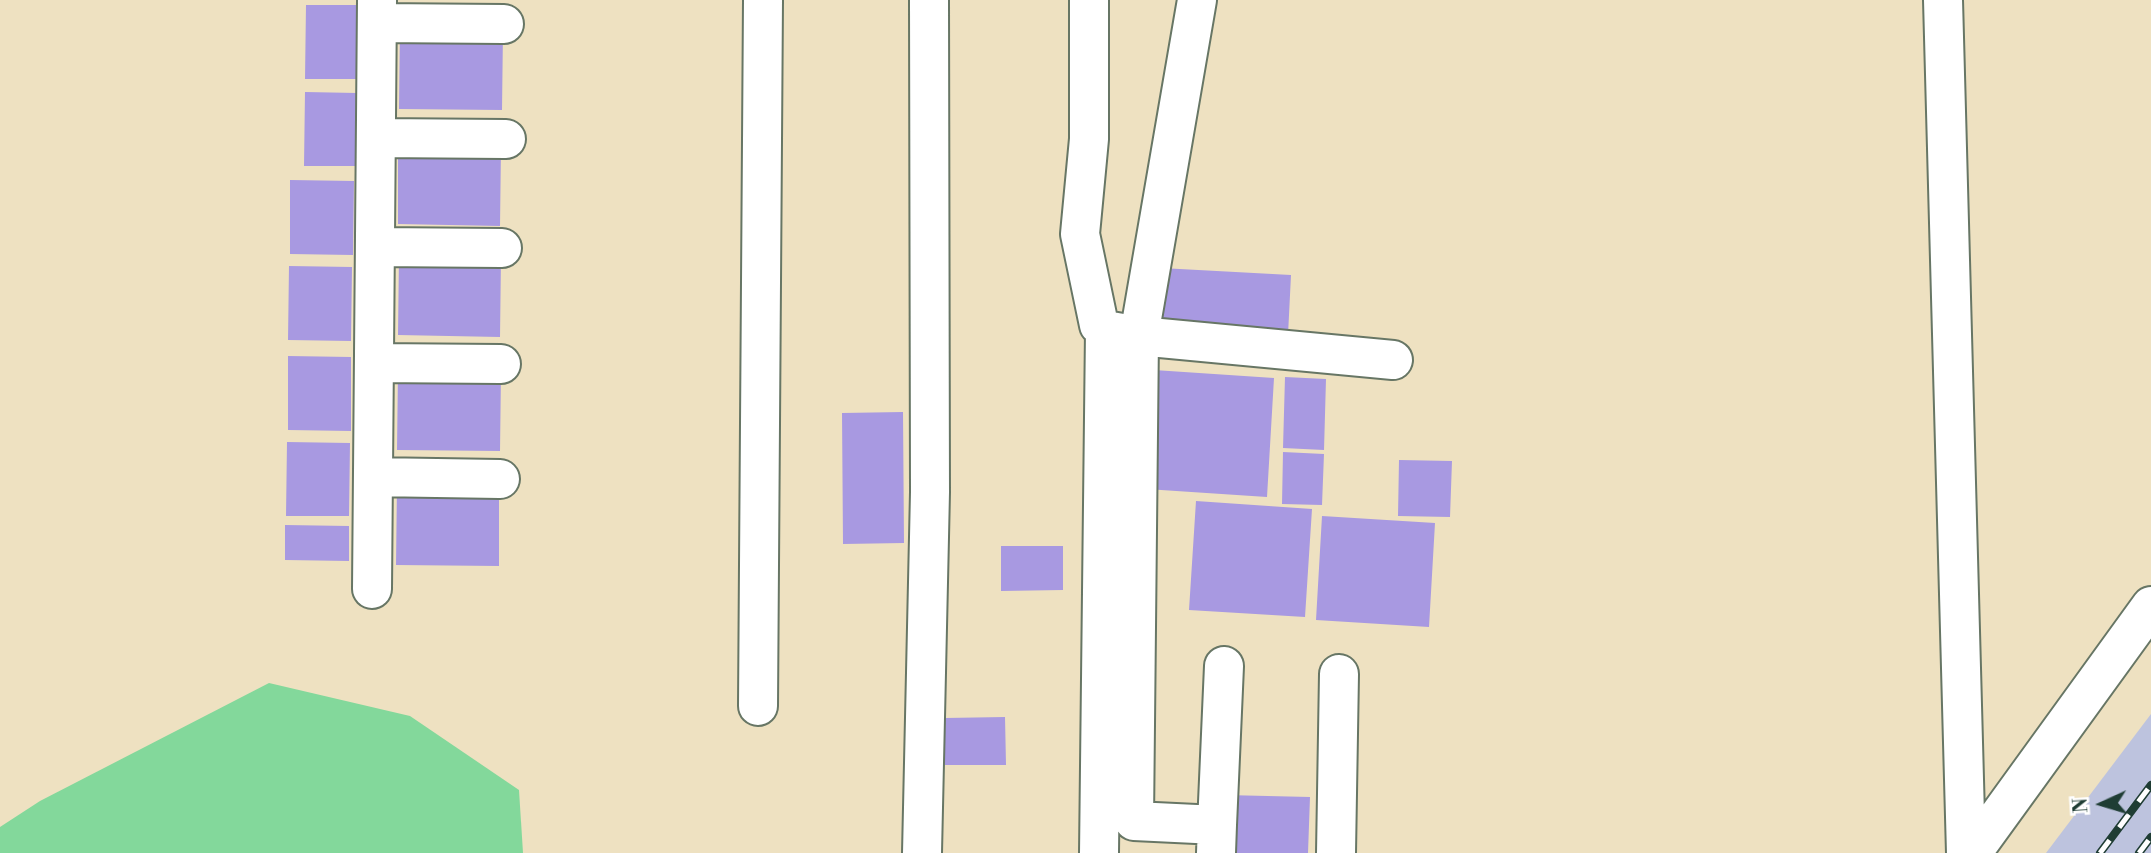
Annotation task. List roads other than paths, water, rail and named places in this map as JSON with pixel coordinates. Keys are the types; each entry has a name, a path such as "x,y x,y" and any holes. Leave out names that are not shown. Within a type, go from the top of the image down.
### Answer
{"street":[{"path":"758,706 763,0"},
{"path":"922,853 930,492 929,0"},
{"path":"1089,0 1089,139 1080,234 1099,325 1122,333 1393,360"},
{"path":"1099,853 1122,333 1197,0"},
{"path":"1943,0 1965,853"},
{"path":"372,589 377,11 505,24"},
{"path":"377,138 506,139"},
{"path":"376,247 502,248"},
{"path":"1122,333 1134,821 1216,839 1224,666"},
{"path":"374,363 501,364"},
{"path":"373,477 500,479"},
{"path":"1972,853 2151,606"},
{"path":"1336,853 1339,674"}],"railway":[{"path":"2100,853 2151,785"},
{"path":"2139,853 2151,837"}]}
